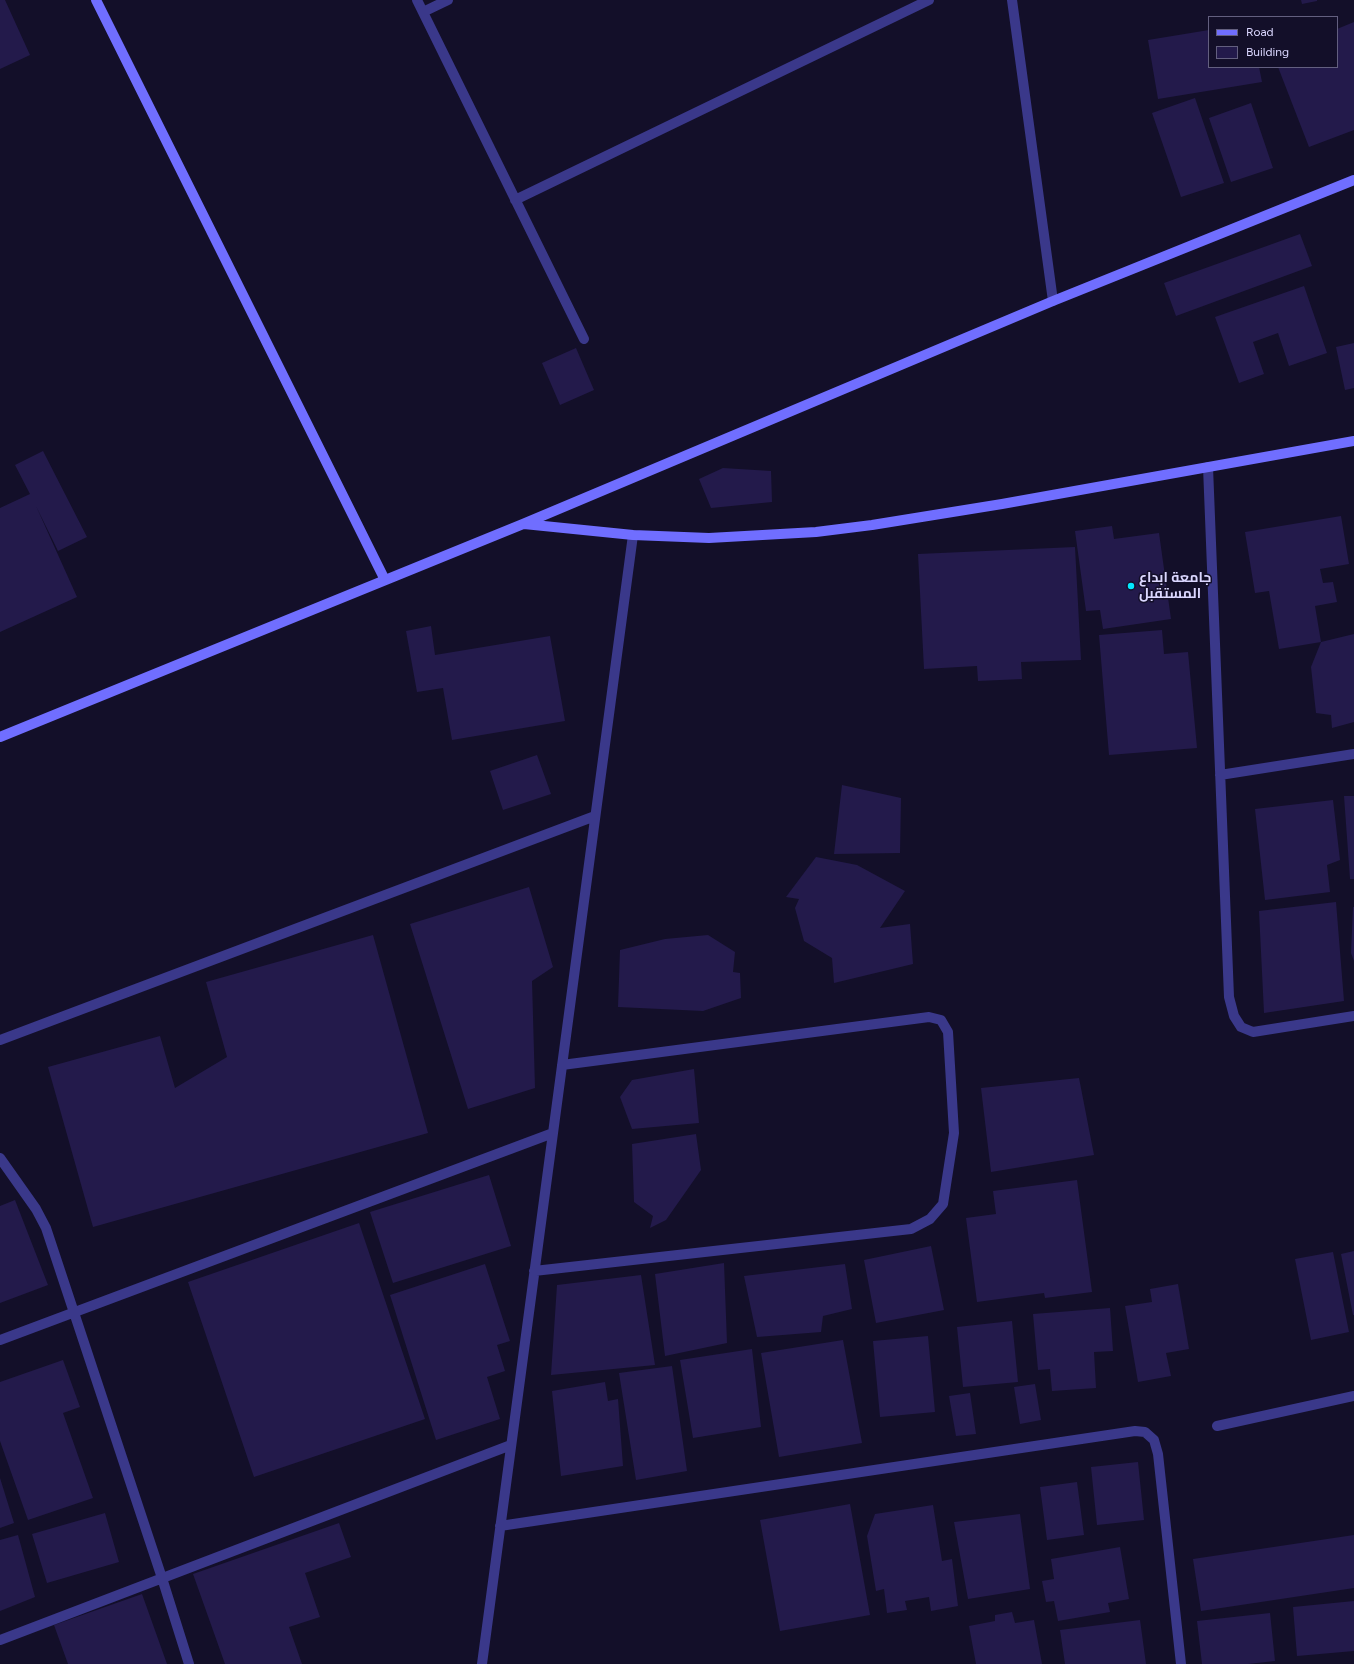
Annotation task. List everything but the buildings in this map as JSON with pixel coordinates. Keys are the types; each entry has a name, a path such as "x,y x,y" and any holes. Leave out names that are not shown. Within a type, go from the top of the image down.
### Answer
{"street":[{"path":"96,0 385,580"},
{"path":"417,0 584,339"},
{"path":"423,12 448,0"},
{"path":"515,200 930,0"},
{"path":"1012,0 1053,301"},
{"path":"0,737 523,524 1053,301 1354,180"},
{"path":"523,524 633,535 709,538 823,531 1002,504 1354,441"},
{"path":"1208,467 1229,997 1234,1016 1241,1027 1253,1032 1354,1016"},
{"path":"482,1664 633,535"},
{"path":"1220,775 1354,754"},
{"path":"0,1040 595,816"},
{"path":"534,1271 910,1229 930,1219 943,1204 954,1133 948,1032 941,1020 929,1017 562,1065"},
{"path":"0,1340 553,1134"},
{"path":"0,1158 36,1209 46,1228 189,1664"},
{"path":"1217,1426 1354,1396"},
{"path":"500,1526 1135,1431 1146,1432 1154,1440 1158,1454 1181,1664"},
{"path":"0,1640 511,1445"}],"place":[{"name":"جامعة ابداع المستقبل","path":"1131,586"}]}
